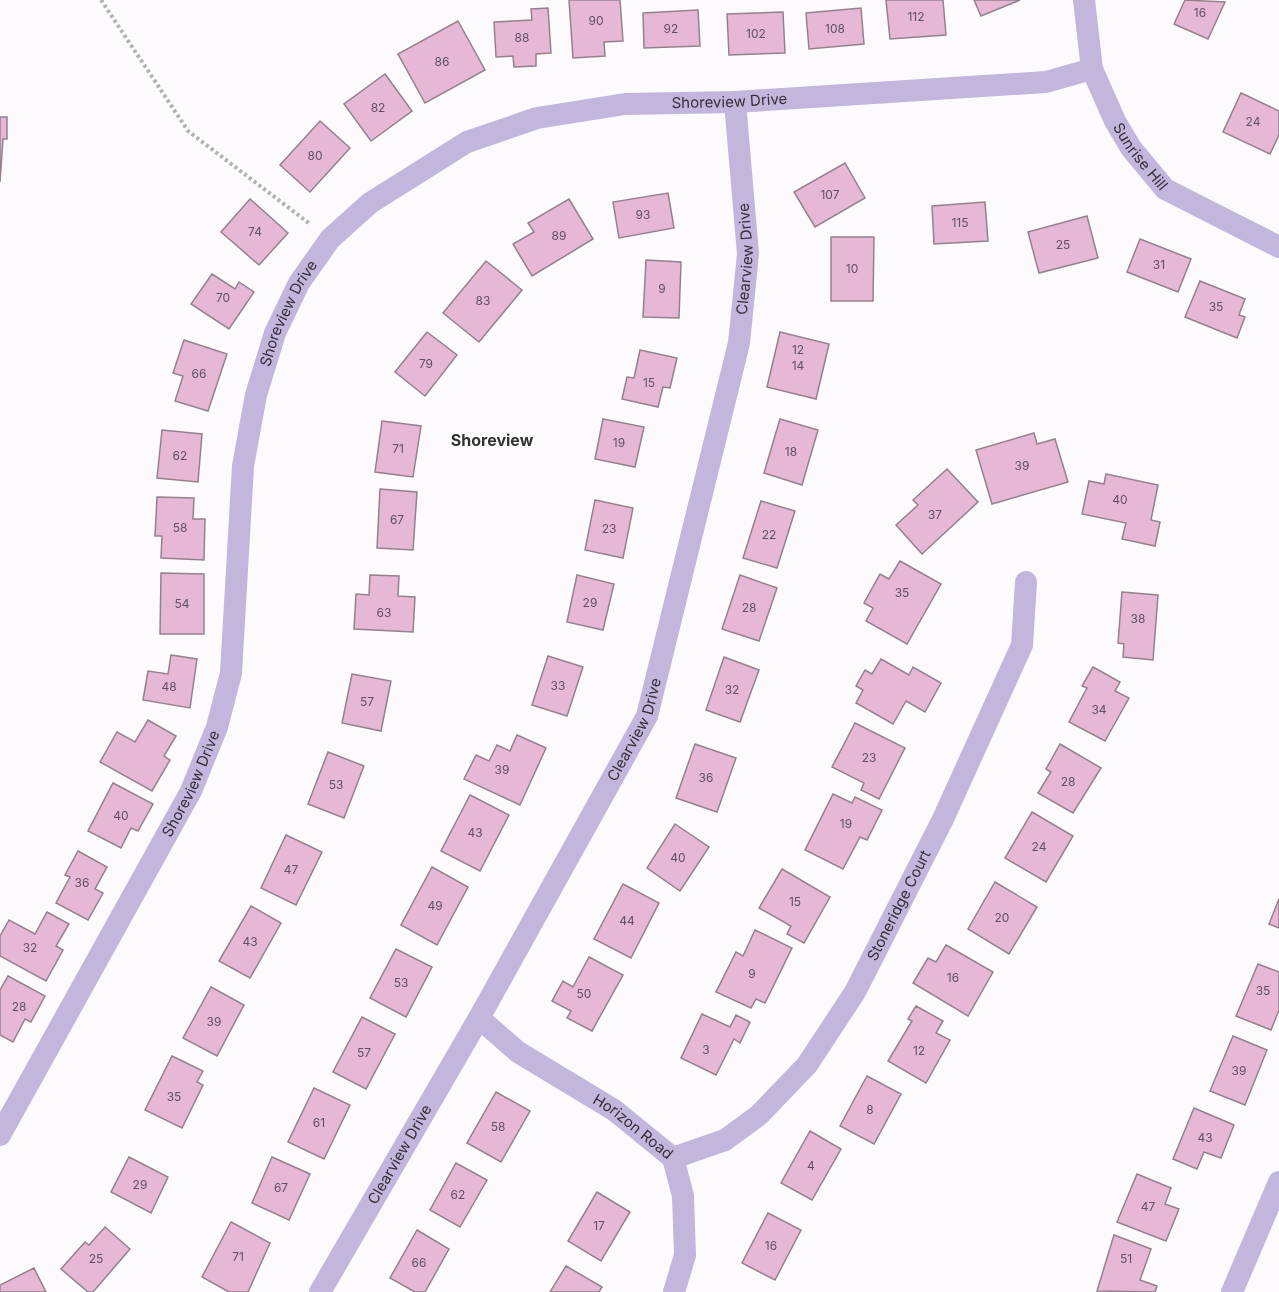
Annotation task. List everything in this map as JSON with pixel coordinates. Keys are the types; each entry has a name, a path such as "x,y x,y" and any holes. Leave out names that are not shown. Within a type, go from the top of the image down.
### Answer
{"street":[{"name":"Sunrise Hill","path":"1084,0 1092,69 1115,121 1131,148 1165,189 1279,247"},
{"name":"Shoreview Drive","path":"0,1135 191,791 217,727 231,673 243,466 256,395 275,333 294,293 330,239 370,203 467,142 537,118 625,104 735,102 1046,82 1092,69"},
{"name":"Clearview Drive","path":"320,1292 479,1018 647,716 739,343 748,254 735,102"},
{"name":"Stoneridge Court","path":"673,1158 725,1140 759,1115 807,1065 855,992 943,819 1022,645 1026,582"},
{"name":"Horizon Road","path":"479,1018 518,1052 614,1110 673,1158 683,1196 685,1255 674,1292"},
{"path":"1232,1292 1279,1182"}],"path":[{"path":"101,0 188,131 330,239"}],"building":[{"path":"569,0 620,0 623,41 604,42 605,56 573,58"},
{"path":"886,0 943,0 946,35 890,39"},
{"path":"974,0 1020,0 981,16"},
{"path":"1185,0 1225,2 1208,39 1174,24"},
{"path":"548,8 551,53 536,54 536,66 514,67 513,56 496,57 494,22 532,20 531,9"},
{"path":"861,8 864,44 809,49 806,13"},
{"path":"698,10 700,46 644,48 643,13"},
{"path":"783,12 785,53 729,55 727,14"},
{"path":"458,21 485,70 425,103 398,54"},
{"path":"385,74 412,111 371,141 344,104"},
{"path":"1241,93 1279,111 1279,135 1270,154 1223,132"},
{"path":"0,117 7,117 7,139 3,139 0,182"},
{"path":"320,121 350,148 310,192 280,165"},
{"path":"845,163 865,198 815,227 794,192"},
{"path":"668,193 674,228 619,238 613,202"},
{"path":"250,199 288,233 259,265 221,232"},
{"path":"569,199 593,239 532,276 513,244 534,232 528,223"},
{"path":"985,202 988,241 934,244 932,206"},
{"path":"1087,216 1098,258 1039,273 1028,232"},
{"path":"831,237 874,237 873,301 831,301"},
{"path":"1140,239 1191,259 1178,292 1127,272"},
{"path":"646,260 681,262 679,318 643,317"},
{"path":"486,261 522,290 479,342 443,313"},
{"path":"212,274 235,289 239,282 254,292 229,329 191,304"},
{"path":"1200,281 1245,299 1239,315 1245,317 1237,338 1185,317"},
{"path":"427,332 457,355 425,396 395,372"},
{"path":"780,332 829,344 816,399 767,387"},
{"path":"184,340 227,354 208,411 175,401 183,376 173,373"},
{"path":"640,350 677,358 670,388 663,387 658,407 622,399 627,377 634,378"},
{"path":"603,419 644,427 635,467 595,459"},
{"path":"780,419 818,430 802,485 764,473"},
{"path":"382,421 421,426 413,477 375,472"},
{"path":"162,430 202,434 198,482 157,478"},
{"path":"1034,433 1037,444 1055,439 1068,482 992,504 976,450"},
{"path":"947,469 978,502 922,554 896,525 918,505 913,500"},
{"path":"1106,474 1158,485 1151,520 1160,522 1155,546 1122,539 1126,523 1082,514 1089,481 1104,484"},
{"path":"380,489 417,492 413,550 377,548"},
{"path":"157,497 194,498 193,519 205,519 204,560 161,558 162,536 155,536"},
{"path":"595,500 633,508 623,558 585,550"},
{"path":"761,501 795,511 777,568 743,558"},
{"path":"900,561 941,584 907,644 866,621 873,608 864,603 880,574 889,579"},
{"path":"161,573 204,574 204,634 160,634"},
{"path":"370,575 399,576 398,596 415,597 413,632 354,629 356,594 369,595"},
{"path":"577,575 614,584 603,630 567,622"},
{"path":"740,575 777,588 759,641 722,629"},
{"path":"1122,592 1158,595 1153,660 1123,657 1124,644 1118,643"},
{"path":"171,655 197,659 190,708 143,700 148,671 168,674"},
{"path":"548,656 583,667 567,716 532,705"},
{"path":"724,657 759,670 740,722 706,710"},
{"path":"881,659 909,675 913,667 941,683 925,712 906,701 893,724 856,703 863,690 856,686 865,670 872,674"},
{"path":"1093,667 1120,682 1115,691 1129,698 1105,741 1069,722 1087,688 1082,686"},
{"path":"352,674 391,681 381,731 342,723"},
{"path":"148,720 176,736 164,756 170,760 152,791 100,762 117,732 135,742"},
{"path":"855,723 905,748 879,799 861,790 864,783 832,767"},
{"path":"517,735 546,748 520,805 464,779 476,755 489,761 497,745 510,751"},
{"path":"695,744 736,758 717,812 676,798"},
{"path":"1060,744 1101,768 1073,813 1038,793 1051,772 1046,769"},
{"path":"328,752 364,766 344,818 308,804"},
{"path":"113,783 153,804 138,831 131,828 121,848 88,831"},
{"path":"833,794 852,803 855,797 882,810 867,840 860,837 843,869 805,850"},
{"path":"470,795 509,815 480,871 441,851"},
{"path":"1032,812 1073,836 1046,882 1005,858"},
{"path":"675,824 709,847 680,891 647,868"},
{"path":"286,835 322,852 296,905 261,888"},
{"path":"78,851 107,867 95,889 103,893 88,920 56,903 70,877 65,875"},
{"path":"432,867 468,887 437,945 401,925"},
{"path":"782,869 830,897 804,943 787,934 791,926 759,908"},
{"path":"995,882 1037,907 1009,954 968,929"},
{"path":"623,884 659,903 631,958 594,939"},
{"path":"1279,899 1279,928 1269,924"},
{"path":"251,906 281,923 250,978 219,961"},
{"path":"47,912 69,924 56,946 63,950 46,981 0,956 0,936 9,920 35,934"},
{"path":"755,930 792,948 765,1003 756,999 751,1008 716,992 736,952 743,956"},
{"path":"946,945 993,972 968,1016 913,983 928,958 936,962"},
{"path":"396,949 432,967 406,1017 370,998"},
{"path":"589,957 623,975 592,1031 567,1018 571,1011 552,1001 563,981 573,987"},
{"path":"1258,964 1279,972 1279,1010 1271,1030 1236,1016"},
{"path":"8,976 45,996 31,1022 25,1019 13,1042 0,1035 0,990"},
{"path":"211,987 244,1005 217,1056 183,1038"},
{"path":"916,1006 943,1021 936,1033 950,1040 926,1083 888,1061 912,1021 908,1019"},
{"path":"702,1014 730,1027 736,1015 750,1022 740,1043 734,1039 716,1075 681,1058"},
{"path":"362,1017 395,1034 366,1089 333,1072"},
{"path":"1233,1036 1267,1050 1245,1105 1210,1091"},
{"path":"172,1056 203,1071 197,1082 203,1085 182,1128 145,1110"},
{"path":"867,1076 901,1094 874,1144 840,1126"},
{"path":"314,1088 350,1105 324,1159 288,1142"},
{"path":"496,1092 530,1111 501,1162 467,1143"},
{"path":"1194,1108 1234,1125 1221,1158 1204,1152 1197,1169 1173,1159"},
{"path":"810,1131 841,1149 812,1200 781,1183"},
{"path":"129,1157 168,1177 151,1213 111,1192"},
{"path":"272,1157 310,1174 289,1220 252,1203"},
{"path":"456,1163 487,1180 460,1227 430,1210"},
{"path":"1137,1174 1171,1188 1165,1204 1179,1209 1166,1241 1117,1222"},
{"path":"597,1192 630,1212 601,1261 568,1241"},
{"path":"768,1213 801,1230 775,1280 742,1263"},
{"path":"231,1222 270,1243 248,1292 229,1292 202,1277"},
{"path":"105,1227 130,1249 93,1292 88,1292 61,1269 85,1242 89,1245"},
{"path":"417,1230 449,1249 425,1292 415,1292 390,1278"},
{"path":"1114,1235 1151,1249 1140,1280 1157,1286 1155,1292 1097,1291"},
{"path":"566,1266 602,1287 599,1292 550,1292"},
{"path":"34,1268 46,1292 0,1292 0,1285"}],"district":[{"name":"Shoreview","path":"492,440"}]}
